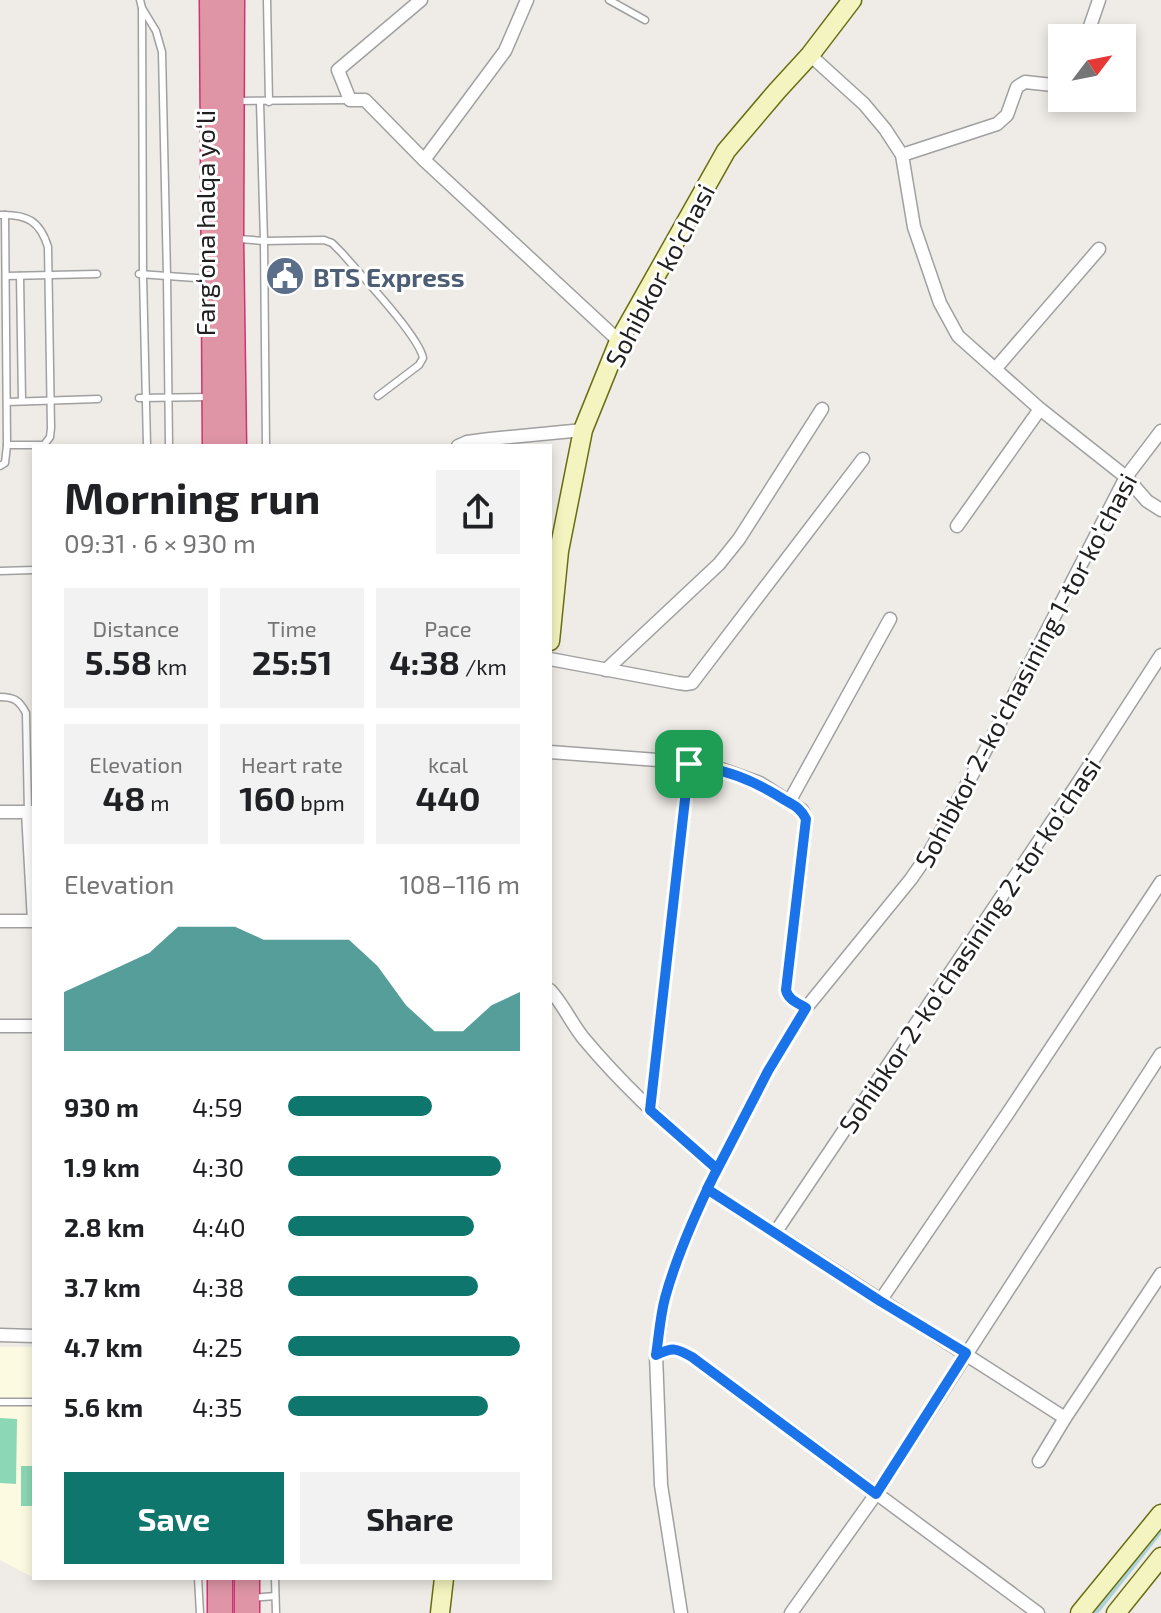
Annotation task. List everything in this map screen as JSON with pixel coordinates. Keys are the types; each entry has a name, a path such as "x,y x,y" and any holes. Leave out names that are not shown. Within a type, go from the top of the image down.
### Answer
{"highway":[{"name":"Farg‘ona halqa yo‘li","path":"212,0 215,444"},
{"name":"Farg‘ona halqa yo‘li","path":"232,0 234,444"}],"street":[{"path":"421,0 338,70 350,100 365,100 424,160 619,341"},
{"path":"424,160 505,51 527,0"},
{"name":"Sohibkor ko'chasi","path":"552,621 559,551 583,430 619,341 726,151 810,55 852,0"},
{"path":"1091,24 1099,0"},
{"path":"810,55 864,104 902,155 914,227 940,303 958,336 1161,510"},
{"path":"902,155 997,124 1007,115 1021,83 1048,84"},
{"path":"996,368 1099,249"},
{"path":"606,670 719,564 739,539 822,409"},
{"path":"957,526 1040,409"},
{"path":"462,444 583,430"},
{"name":"Sohibkor 2-ko‘chasining 1-tor ko‘chasi","path":"681,1613 661,1485 656,1355 664,1301 677,1260 707,1189 768,1071 806,1008 929,853 1126,477 1161,431"},
{"path":"552,659 692,683 863,459"},
{"path":"789,802 890,619"},
{"name":"Sohibkor 2-ko‘chasining 2-tor ko‘chasi","path":"775,1233 1161,655"},
{"path":"552,752 671,761 724,770 760,783 802,810 806,819 786,990 792,1000 806,1008"},
{"path":"650,1110 689,764"},
{"path":"0,812 31,812 32,848"},
{"path":"880,1301 1161,882"},
{"path":"0,921 32,921"},
{"path":"552,993 582,1038 621,1082 717,1169"},
{"path":"0,1026 32,1026"},
{"path":"792,1613 876,1494 1161,1054"},
{"path":"707,1189 1065,1418"},
{"path":"1039,1461 1161,1274"},
{"path":"0,1335 32,1336"},
{"path":"656,1355 677,1349 692,1357 1038,1613"},
{"path":"1080,1613 1161,1514"},
{"path":"1116,1613 1161,1557"},
{"path":"440,1613 444,1580"}],"lane":[{"path":"267,0 269,102"},
{"path":"609,0 645,20"},
{"path":"141,4 142,398 147,444"},
{"path":"141,4 156,31 162,52 169,444"},
{"path":"231,101 350,100"},
{"path":"260,102 266,444"},
{"path":"0,466 5,463 7,445 3,215 32,220 43,232 48,247 50,437 45,444"},
{"path":"231,238 324,240 332,243 406,328 422,351 423,358 419,365 378,396"},
{"path":"6,276 97,274"},
{"path":"141,274 213,280"},
{"path":"20,276 22,401"},
{"path":"142,398 214,397"},
{"path":"7,402 98,399"},
{"path":"7,445 32,445"},
{"path":"0,571 32,570"},
{"path":"0,697 13,697 21,703 26,713 31,812"},
{"path":"0,1402 32,1402"},
{"path":"200,1580 215,1597 200,1613"},
{"path":"275,1580 276,1613"},
{"path":"247,1596 275,1596"}],"shaded area":[{"path":"0,1347 32,1347 32,1577 0,1560"}],"green space":[{"path":"0,1418 17,1419 16,1484 0,1483"},
{"path":"21,1466 32,1466 32,1506 21,1506"}],"waterway":[{"path":"1096,1613 1161,1531"}],"place":[{"name":"BTS Express","path":"285,276"}],"route":[{"path":"689,764 650,1110 717,1169 707,1189 677,1260 664,1301 656,1355 677,1349 692,1357 876,1494 966,1353 707,1189 768,1071 806,1008 792,1000 786,990 806,819 802,810 760,783 724,770 689,764"}]}
